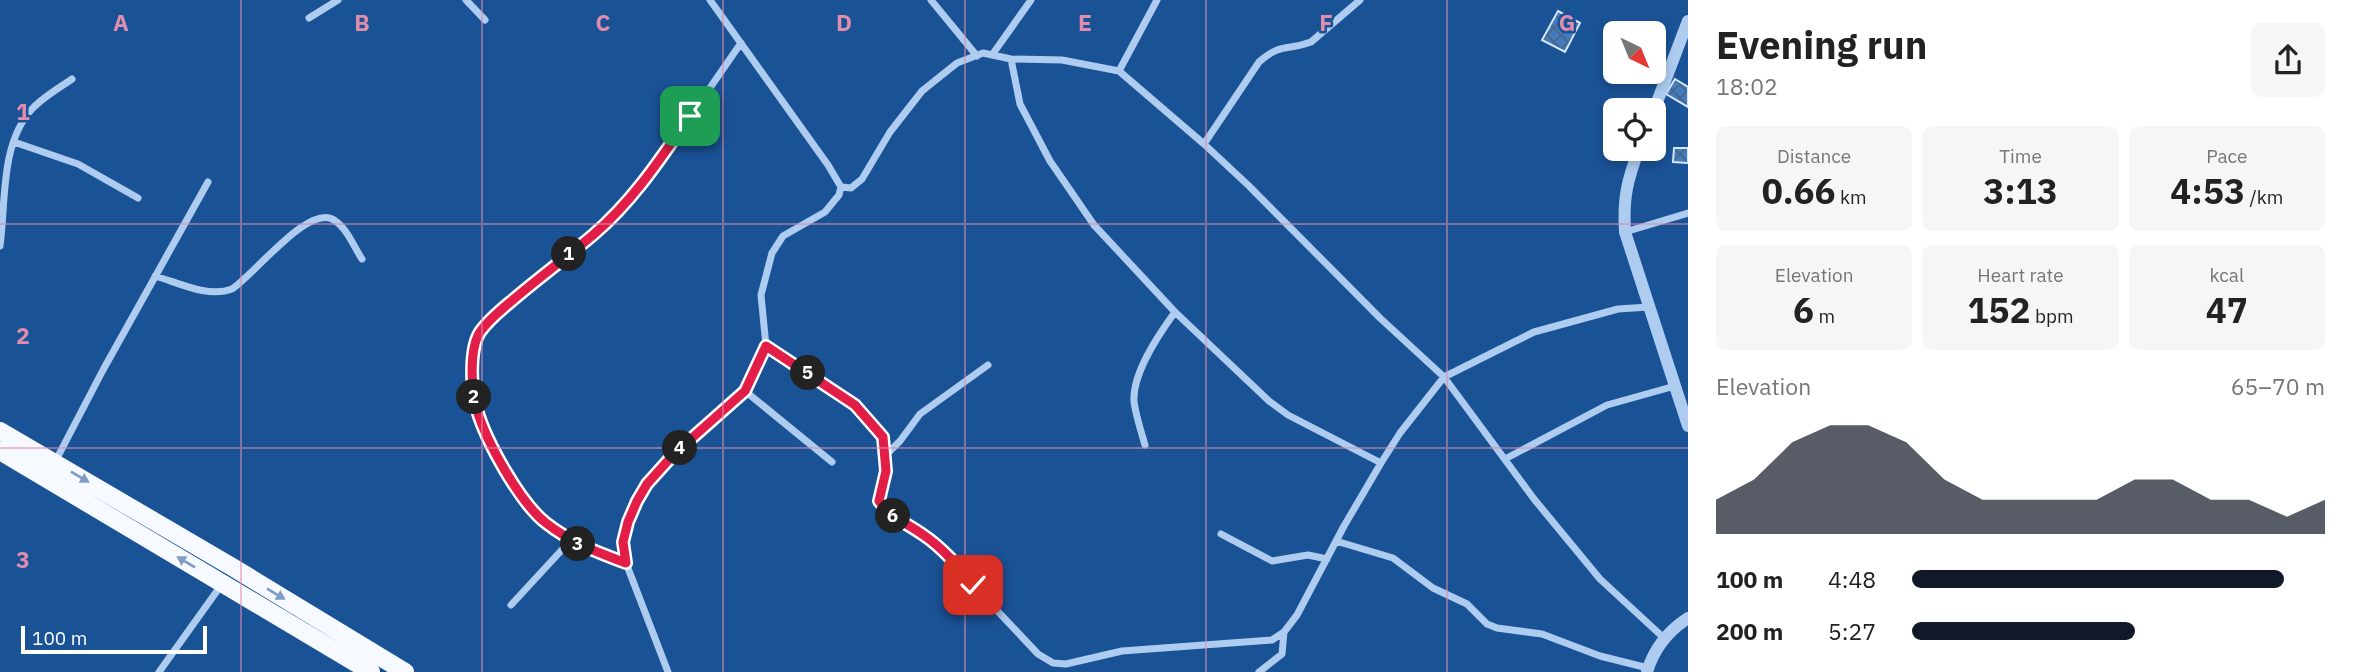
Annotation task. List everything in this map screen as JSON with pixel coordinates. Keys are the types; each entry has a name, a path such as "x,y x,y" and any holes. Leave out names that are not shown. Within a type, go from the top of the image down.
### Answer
{"main road":[{"path":"0,431 405,672"},
{"path":"0,451 371,672"}],"street":[{"path":"309,19 338,0"},
{"path":"467,0 485,20"},
{"path":"668,672 626,563 623,542 628,522 647,484 674,454 745,391 766,346 761,295 772,253 783,236 825,212 839,195 841,187 710,0"},
{"path":"931,0 977,56"},
{"path":"992,55 1031,0"},
{"path":"1119,71 1157,0"},
{"path":"1205,144 1259,62 1281,47 1311,42 1360,0"},
{"path":"1659,98 1688,21"},
{"path":"626,563 570,540 544,522 518,490 482,426 475,407 473,344 495,315 595,233 640,188 741,43"},
{"path":"841,187 851,188 862,178 890,132 922,91 957,63 983,53 1011,59 1062,60 1119,71 1205,144 1380,318 1444,377 1534,499 1600,579 1665,639"},
{"path":"1011,59 1020,104 1050,161 1094,225 1175,312 1269,401 1287,415 1381,463"},
{"path":"0,246 4,165 20,124 34,107 72,79"},
{"path":"14,142 78,164 138,198"},
{"path":"1634,161 1627,179 1625,232 1688,426"},
{"path":"55,462 208,182"},
{"path":"1625,232 1688,213"},
{"path":"155,276 209,291 224,292 232,289 311,219 324,216 341,225 362,259"},
{"path":"766,346 855,405 883,437 886,471 879,501 889,514 923,534 952,559 1038,654 1053,663 1066,664 1122,651 1272,640 1284,632 1297,615 1381,463 1400,433 1444,377 1534,332 1618,309 1649,307"},
{"path":"1145,445 1134,399 1137,382 1156,339 1175,312"},
{"path":"884,456 900,441 920,414 988,365"},
{"path":"1505,459 1607,405 1675,386"},
{"path":"745,391 832,462"},
{"path":"1221,534 1272,561 1308,555 1326,559"},
{"path":"511,605 570,540"},
{"path":"1336,541 1393,558 1433,587 1466,604 1487,624 1497,628 1542,634 1600,656 1648,670 1652,654 1676,625 1688,618"},
{"path":"159,672 223,583"},
{"path":"1259,672 1282,654 1284,632"},
{"path":"1053,663 1055,672"}],"building":[{"path":"1558,11 1580,23 1565,52 1542,40"},
{"path":"1675,79 1688,87 1688,107 1666,94"},
{"path":"1674,148 1688,148 1688,163 1673,162"}],"route":[{"path":"690,116 640,188 595,233 495,315 473,344 475,407 482,426 518,490 544,522 570,540 626,563 623,542 628,522 647,484 659,468 745,391 766,346 855,405 883,437 886,471 879,501 889,514 923,534 952,559 973,585"}]}
